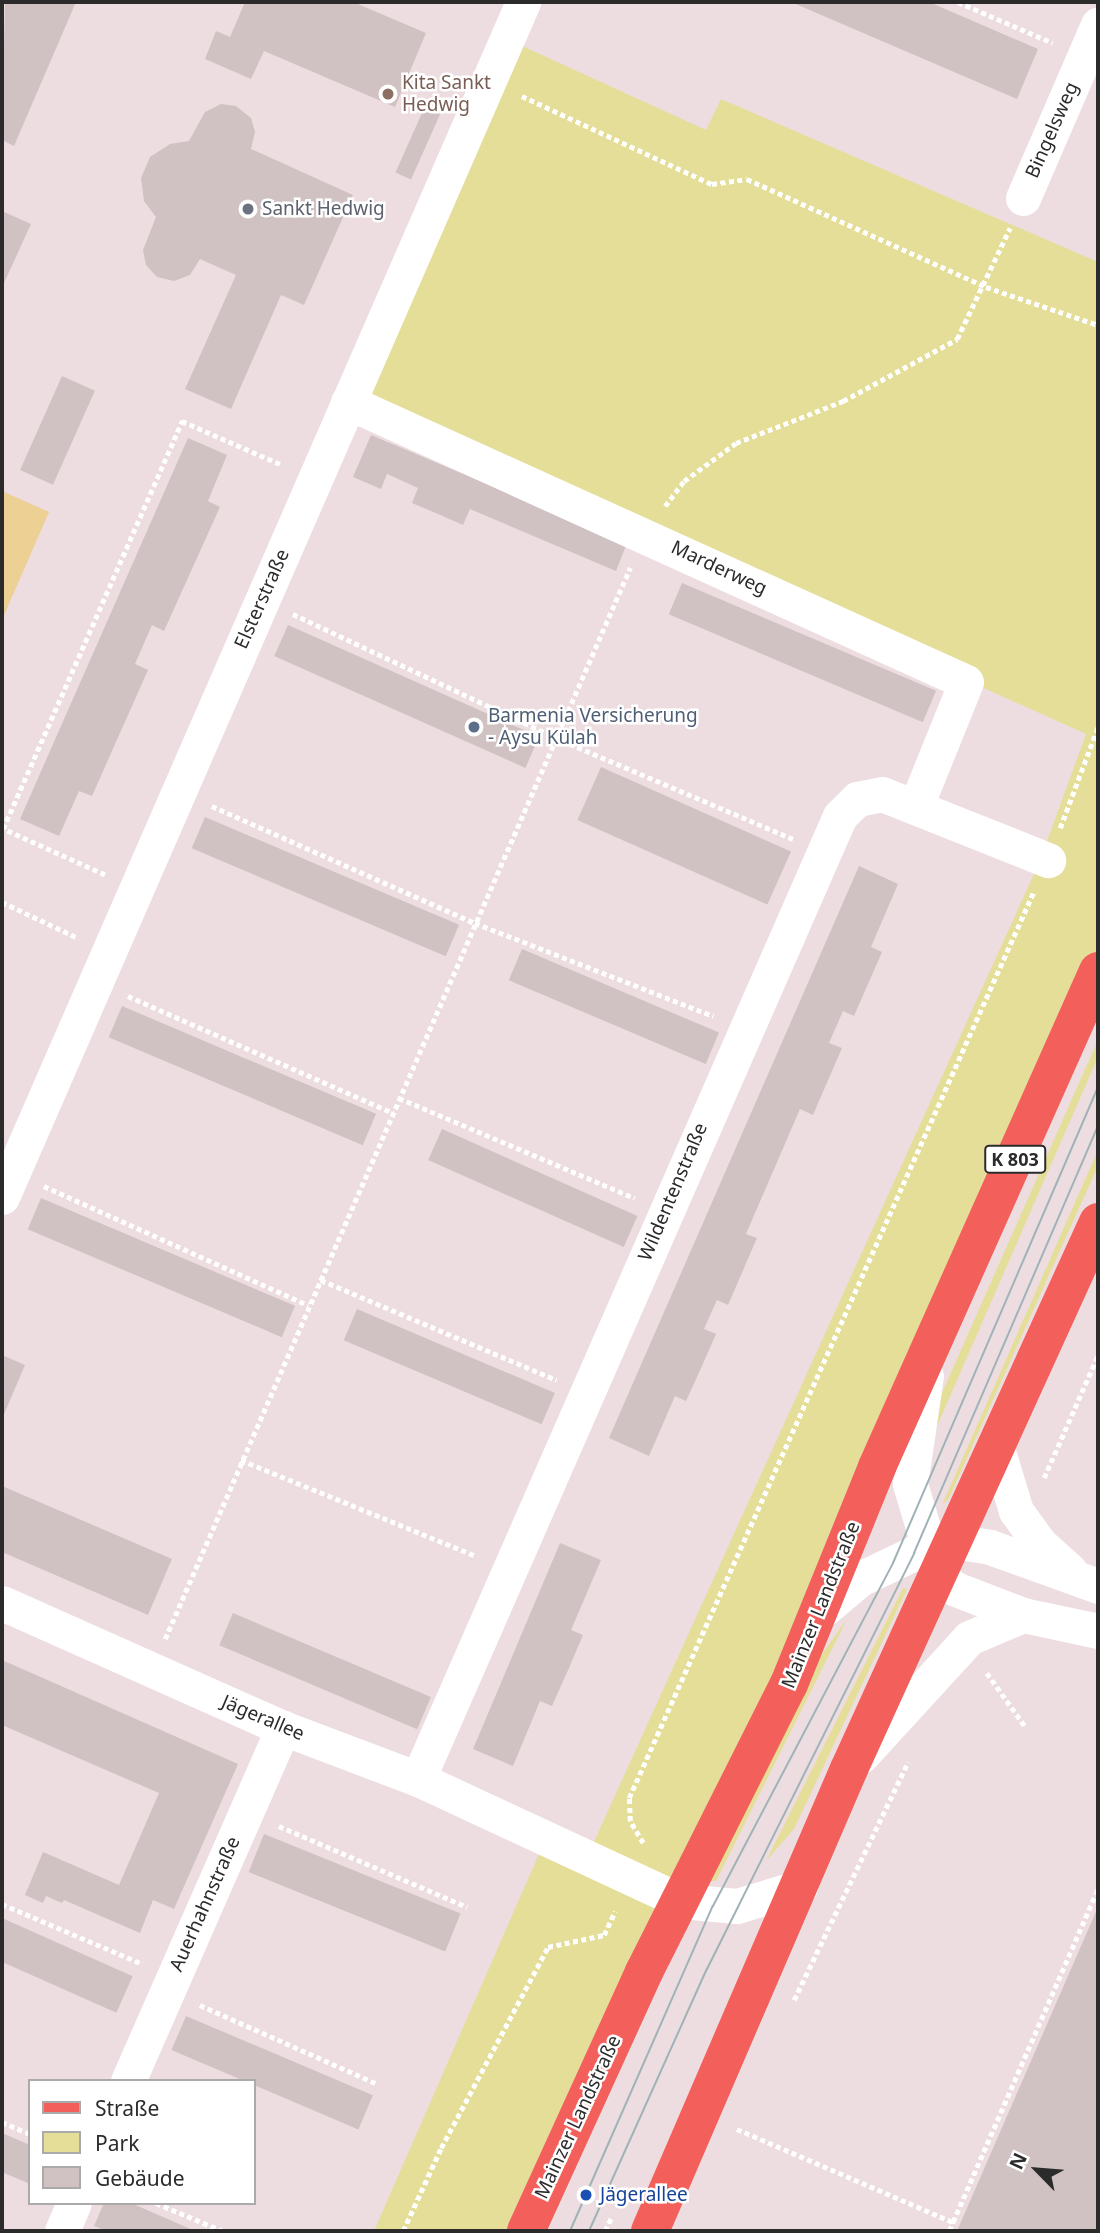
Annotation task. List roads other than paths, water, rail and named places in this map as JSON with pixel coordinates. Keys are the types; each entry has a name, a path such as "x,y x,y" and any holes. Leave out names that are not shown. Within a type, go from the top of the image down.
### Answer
{"main road":[{"name":"Mainzer Landstraße","path":"526,2231 681,1901 823,1610 859,1510 1098,971"},
{"path":"649,2231 800,1887 940,1555 996,1445 1098,1222"}],"street":[{"name":"Elsterstraße","path":"7,1184 523,2"},
{"name":"Bingelsweg","path":"1023,198 1098,25"},
{"name":"Marderweg","path":"348,402 645,533 966,682 916,806"},
{"name":"Wildentenstraße","path":"418,1779 743,1028 840,816 856,799 882,794 1048,860"},
{"path":"931,1348 910,1484 953,1588 1023,1615 1098,1631"},
{"path":"996,1445 1016,1511 1040,1544 1089,1583"},
{"path":"823,1610 860,1579 940,1555 990,1547 1089,1583"},
{"name":"Jägerallee","path":"2,1604 283,1728 418,1779 681,1901 737,1906 800,1887"},
{"path":"849,1769 975,1651 1023,1615"},
{"name":"Auerhahnstraße","path":"129,2079 283,1728"},
{"path":"62,2231 73,2205"}],"tram line":[{"path":"570,2231 713,1906 893,1563 1098,1087"},
{"path":"589,2231 707,1969 914,1553 1098,1126"}],"place":[{"name":"Kita Sankt Hedwig","path":"388,94"},
{"name":"Sankt Hedwig","path":"248,209"},
{"name":"Barmenia Versicherung - Aysu Külah","path":"474,727"},
{"name":"Jägerallee","path":"586,2195"}]}
